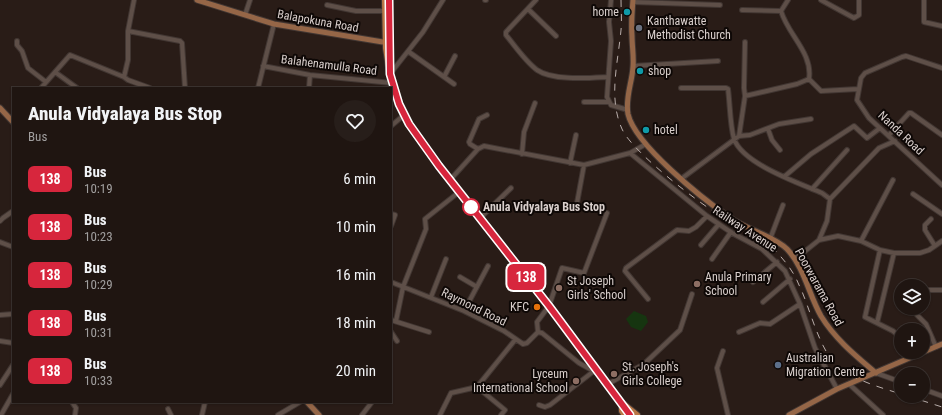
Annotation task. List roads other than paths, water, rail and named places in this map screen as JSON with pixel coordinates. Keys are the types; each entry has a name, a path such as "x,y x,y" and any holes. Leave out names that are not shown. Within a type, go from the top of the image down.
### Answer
{"highway":[{"path":"385,0 390,74 404,115 459,192 549,306 630,415"},
{"path":"388,43 389,0"},
{"path":"622,403 622,411 625,415"},
{"path":"622,403 636,415"}],"main road":[{"name":"Balapokuna Road","path":"197,0 274,24 388,43"},
{"path":"628,110 628,94 633,66 633,1"},
{"path":"0,108 12,121"},
{"name":"Poorwarama Road","path":"628,110 635,129 646,144 681,179 741,226 786,248 794,258 821,316 832,331 876,373"},
{"path":"930,349 942,344"},
{"path":"789,415 837,389 876,373 903,359"},
{"path":"311,403 318,415"}],"street":[{"path":"124,77 128,60 128,31 134,0"},
{"path":"245,15 250,0"},
{"path":"390,74 409,52 443,0"},
{"path":"536,0 507,30 506,35 536,69 550,75 579,79 608,77"},
{"path":"609,102 608,77 611,41 609,22 611,0"},
{"path":"788,0 781,11 784,22 809,63 808,79"},
{"path":"821,0 854,18 859,15 859,0"},
{"path":"924,0 924,22 942,26"},
{"path":"633,1 703,2 720,5"},
{"path":"327,5 356,11 385,11"},
{"path":"528,9 556,36"},
{"path":"742,10 781,11"},
{"path":"258,87 274,24"},
{"path":"128,31 180,41 182,43 185,87"},
{"path":"17,41 16,45 22,52 28,68 46,82"},
{"path":"739,136 745,96 745,42"},
{"path":"409,52 454,84"},
{"path":"42,87 68,55 72,54 128,80 147,87"},
{"path":"444,77 455,56"},
{"name":"Nanda Road","path":"942,68 906,56 865,73 861,78 857,100 862,108 880,128 896,141 942,185"},
{"path":"633,66 718,61"},
{"name":"Balahenamulla Road","path":"263,66 310,75 392,83"},
{"path":"54,72 76,87"},
{"path":"309,87 310,75"},
{"path":"808,79 821,91 858,89"},
{"path":"745,96 797,84 808,79"},
{"path":"682,88 728,89 734,139 744,154 785,176 822,193 830,199"},
{"path":"584,102 609,102 616,108 628,110"},
{"path":"522,154 524,132 535,103"},
{"path":"889,135 909,113 911,113 942,135"},
{"path":"392,125 404,115"},
{"path":"478,149 469,142 479,119 488,115"},
{"path":"681,179 739,136 750,135 779,124 811,119"},
{"path":"785,176 811,154 854,126 867,138 880,128"},
{"path":"768,129 772,140 780,150"},
{"path":"570,163 576,135"},
{"path":"819,240 827,221 830,199 879,148 896,141"},
{"path":"450,180 478,149 484,146 491,146 522,154 584,165 630,153 646,144"},
{"path":"812,188 848,150"},
{"name":"Railway Avenue","path":"630,153 707,216 731,232 762,249 777,262 790,279 815,348 837,389"},
{"path":"577,203 584,165"},
{"path":"861,241 892,180"},
{"path":"480,218 511,188"},
{"path":"396,321 403,287 426,229 425,219 459,192"},
{"path":"913,194 942,214"},
{"path":"770,239 783,205"},
{"path":"0,222 12,212"},
{"path":"601,375 579,363 548,336 538,332 537,322 549,306 562,268 584,273 607,213"},
{"path":"392,214 395,215 392,223"},
{"path":"648,299 625,271 626,268 677,230 689,231 696,227 707,216"},
{"path":"931,219 925,225 925,230 935,246"},
{"path":"701,245 719,224"},
{"path":"712,259 731,232"},
{"path":"794,258 819,240 838,236 861,241 880,250 894,253 920,253 942,241"},
{"path":"0,242 12,247"},
{"path":"880,250 865,317 894,332"},
{"path":"877,323 894,253"},
{"path":"430,297 446,259"},
{"path":"753,282 777,262"},
{"path":"464,311 488,266"},
{"path":"460,277 477,287"},
{"path":"763,302 790,279"},
{"name":"Raymond Road","path":"392,282 464,311 504,331 515,340 523,344 527,343 538,332"},
{"path":"930,290 942,290"},
{"path":"608,384 644,364 680,330 692,294"},
{"path":"739,332 760,322 770,324 800,304"},
{"path":"0,315 12,314"},
{"path":"918,315 926,324 936,347"},
{"path":"392,320 429,332"},
{"path":"392,334 397,341"},
{"path":"440,415 451,393 477,387 515,340"},
{"path":"0,341 12,343"},
{"path":"723,351 717,368 728,415"},
{"path":"0,386 12,367"},
{"path":"539,405 545,407 550,405 594,371"},
{"path":"876,373 894,379"},
{"path":"849,384 883,415"},
{"path":"477,387 505,410 501,415"},
{"path":"930,392 942,396"},
{"path":"1,415 12,396"},
{"path":"73,403 76,408 75,415"},
{"path":"202,415 205,403"},
{"path":"278,415 298,403"},
{"path":"362,415 371,403"},
{"path":"168,409 171,415"}],"railway":[{"path":"621,0 621,26 616,68 615,93 618,117 622,129 628,139 653,164 684,190 713,211 773,248 794,275 803,294 820,340 831,359 852,376 894,392"},
{"path":"930,403 942,407"}],"place":[{"name":"home","path":"627,12"},
{"name":"Kanthawatte Methodist Church","path":"639,28"},
{"name":"shop","path":"640,71"},
{"name":"hotel","path":"646,130"},
{"name":"Anula Vidyalaya Bus Stop","path":"471,207"},
{"name":"Anula Primary School","path":"697,284"},
{"name":"St Joseph Girls' School","path":"559,288"},
{"name":"KFC","path":"537,307"},
{"name":"Australian Migration Centre","path":"778,365"},
{"name":"St. Joseph's Girls College","path":"614,374"},
{"name":"Lyceum International School","path":"576,381"}]}
